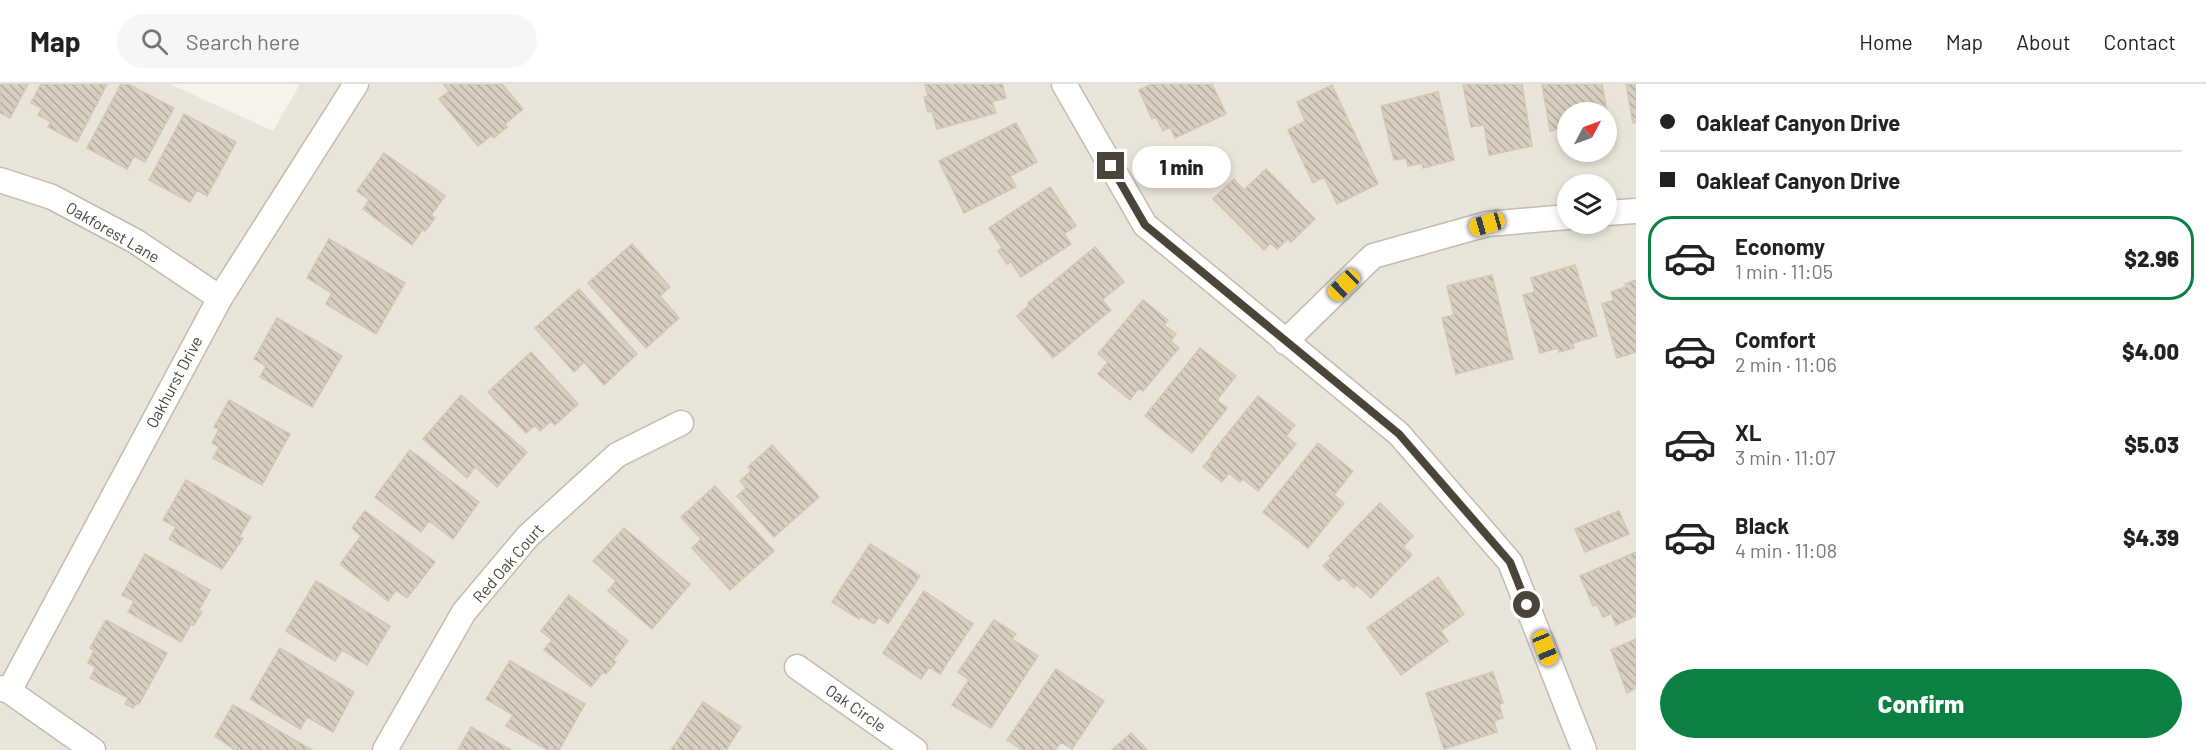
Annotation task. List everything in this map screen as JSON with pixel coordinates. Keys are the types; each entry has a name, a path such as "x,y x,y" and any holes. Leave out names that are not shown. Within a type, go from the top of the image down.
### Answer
{"street":[{"name":"Oakhurst Drive","path":"5,689 220,298 356,84"},
{"path":"1064,84 1145,225 1399,434 1510,562 1584,750"},
{"name":"Oakforest Lane","path":"0,180 52,197 83,213 135,241 220,298"},
{"path":"1617,212 1636,211"},
{"path":"1285,342 1373,256 1487,224 1557,218"},
{"name":"Red Oak Court","path":"384,750 464,612 528,536 617,455 681,423"},
{"name":"Oak Circle","path":"797,667 915,750"},
{"path":"5,689 93,750"}],"shaded area":[{"path":"0,84 170,84 273,131 300,84 1636,84 1636,750 0,750"}],"building":[{"path":"0,84 28,84 10,118 0,113"},
{"path":"41,84 107,84 77,142 48,127 51,122 38,115 42,108 31,103"},
{"path":"121,84 128,84 174,108 145,162 134,156 127,169 87,148"},
{"path":"443,84 502,84 523,109 505,124 507,127 494,138 492,135 478,146 439,99 449,91"},
{"path":"925,84 1002,84 1006,98 992,102 996,113 937,129 932,111 928,112 924,97 928,96"},
{"path":"1152,84 1212,84 1226,114 1175,138 1170,127 1163,131 1156,117 1152,119 1139,90"},
{"path":"1463,84 1522,84 1532,146 1489,155 1484,125 1471,127"},
{"path":"1542,84 1602,84 1605,102 1557,102 1557,129 1550,131"},
{"path":"1626,84 1636,84 1636,122 1633,123"},
{"path":"1332,85 1378,184 1337,204 1324,177 1313,183 1288,130 1305,121 1297,102"},
{"path":"1438,92 1454,160 1423,168 1422,163 1408,166 1406,158 1394,160 1381,106"},
{"path":"184,114 236,142 207,196 197,190 190,202 149,180"},
{"path":"1016,123 1037,162 1010,176 1016,187 964,213 939,161"},
{"path":"384,153 445,196 431,215 435,218 425,231 423,229 412,245 363,209 369,200 357,191"},
{"path":"1266,169 1315,219 1291,242 1288,239 1277,249 1271,243 1264,250 1213,199 1234,179 1244,190"},
{"path":"1050,187 1076,226 1064,234 1071,244 1021,277 1011,262 1007,264 998,251 1002,248 989,228"},
{"path":"329,239 405,283 376,334 326,304 332,293 307,278"},
{"path":"632,244 670,287 660,296 679,318 646,348 588,283"},
{"path":"1095,247 1124,282 1102,300 1111,310 1053,358 1017,316 1029,305 1028,303"},
{"path":"1575,265 1597,336 1573,343 1574,348 1559,352 1558,348 1540,353 1523,295 1535,292 1531,278"},
{"path":"1492,275 1513,359 1456,374 1442,318 1454,315 1447,286"},
{"path":"1636,280 1636,352 1617,358 1602,304 1614,300 1611,292 1626,287 1625,284"},
{"path":"579,289 637,354 604,385 584,362 574,372 535,328"},
{"path":"1143,300 1168,320 1164,325 1176,334 1171,341 1179,348 1143,391 1139,388 1130,400 1098,374 1108,362 1098,354"},
{"path":"277,318 342,356 312,407 260,377 266,366 254,359"},
{"path":"1200,348 1236,376 1217,400 1227,408 1192,453 1145,416"},
{"path":"531,352 578,404 555,425 551,421 540,431 535,425 526,433 488,392"},
{"path":"461,395 527,452 497,487 475,467 467,478 423,439"},
{"path":"1258,396 1295,425 1286,436 1296,444 1258,491 1243,479 1240,482 1229,473 1222,482 1203,467"},
{"path":"229,400 290,434 262,485 213,458 219,447 212,443 219,429 214,427"},
{"path":"1318,443 1353,471 1334,495 1344,503 1308,548 1263,512"},
{"path":"772,445 819,497 774,537 737,496 746,488 740,481 751,471 748,467"},
{"path":"410,450 479,502 453,539 429,521 421,532 375,497"},
{"path":"186,480 251,517 239,537 243,538 222,569 169,539 176,527 163,520"},
{"path":"715,486 774,551 730,590 692,548 701,539 681,517"},
{"path":"1380,503 1413,536 1403,547 1412,555 1371,598 1357,585 1354,588 1343,577 1339,581 1323,566 1331,558 1329,556"},
{"path":"365,511 435,562 407,598 396,590 388,601 340,564 361,536 352,528"},
{"path":"1619,511 1629,534 1585,552 1575,529"},
{"path":"624,528 690,584 652,629 608,591 616,581 593,561"},
{"path":"870,544 920,576 888,624 879,617 874,624 861,616 859,619 832,602"},
{"path":"1636,552 1636,616 1616,625 1611,614 1603,617 1597,604 1593,606 1580,576"},
{"path":"145,554 210,590 199,610 202,612 194,625 191,624 181,642 128,612 134,601 122,595"},
{"path":"1438,577 1464,614 1441,631 1448,641 1401,675 1367,628"},
{"path":"316,581 390,626 367,665 342,650 335,661 286,631"},
{"path":"924,591 973,624 940,674 929,667 921,679 883,653"},
{"path":"569,595 628,641 613,660 616,662 606,674 603,672 591,687 544,650 552,640 541,631"},
{"path":"106,620 167,653 139,704 137,703 133,708 125,704 128,698 90,678 96,667 88,663 94,650 90,648"},
{"path":"994,620 1016,634 1012,639 1038,656 991,728 952,705 969,680 958,672"},
{"path":"1636,639 1636,688 1627,693 1611,650"},
{"path":"280,648 354,692 333,732 307,717 300,729 250,699"},
{"path":"510,661 585,704 559,750 548,750 506,726 513,715 486,699"},
{"path":"1056,669 1104,701 1072,749 1061,742 1055,750 1022,750 1007,740"},
{"path":"1493,672 1503,703 1499,704 1503,718 1494,721 1497,732 1444,749 1426,693"},
{"path":"703,702 741,727 726,750 671,750"},
{"path":"233,705 312,750 235,750 215,736"},
{"path":"471,727 511,750 458,750"},
{"path":"1131,733 1147,750 1112,750"}],"route":[{"path":"1111,166 1145,225 1399,434 1510,562 1527,605"}]}
